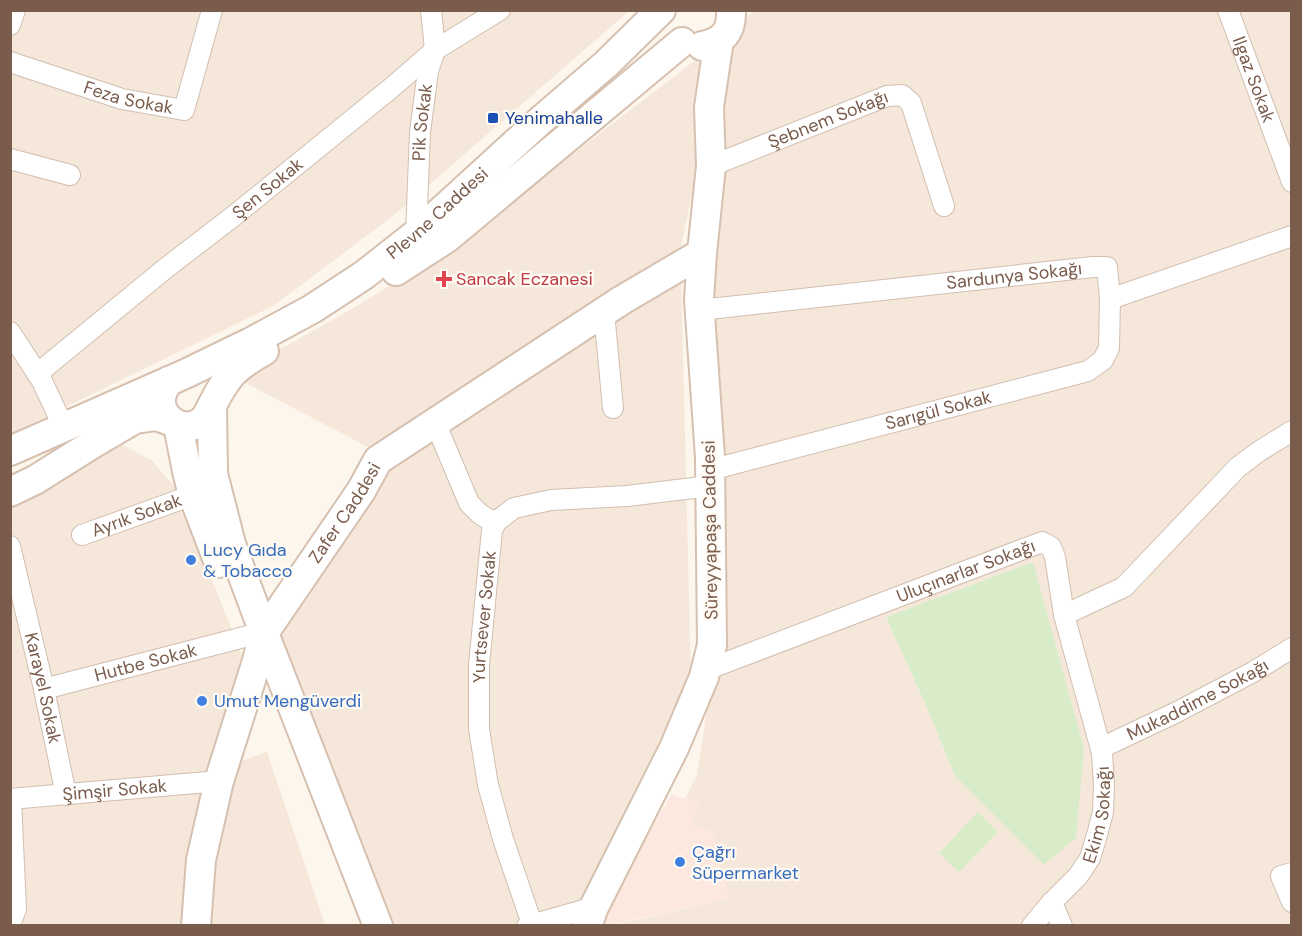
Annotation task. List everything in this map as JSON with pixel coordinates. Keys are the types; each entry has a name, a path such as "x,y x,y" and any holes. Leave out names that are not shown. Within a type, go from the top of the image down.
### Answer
{"street":[{"path":"10,25 15,10"},
{"name":"Feza Sokak","path":"10,62 122,99 184,110 212,10"},
{"name":"Pik Sokak","path":"416,234 420,132 428,71 435,50 431,10"},
{"name":"Şen Sokak","path":"37,374 364,111 435,50 500,10"},
{"name":"Plevne Caddesi","path":"17,448 177,378 251,342 312,309 364,275 416,234 606,64 661,10"},
{"path":"667,10 667,22 673,33 685,44 709,107"},
{"path":"685,44 696,47 719,40 729,30 731,10"},
{"name":"Ilgaz Sokak","path":"1228,10 1292,182"},
{"path":"709,107 719,40"},
{"name":"Plevne Caddesi","path":"213,404 235,371 255,356 373,287 447,238 685,44"},
{"name":"Şebnem Sokağı","path":"711,166 887,96 902,95 911,102 944,206"},
{"name":"Süreyyapaşa Caddesi","path":"591,916 674,748 706,670 712,645 710,478 699,300 711,166 709,107"},
{"path":"10,159 70,175"},
{"path":"1110,299 1292,236"},
{"name":"Zafer Caddesi","path":"196,926 201,860 219,781 256,643 361,491 378,460 604,312 702,253"},
{"name":"Sardunya Sokağı","path":"700,310 1093,267 1107,267 1110,299"},
{"name":"Sarıgül Sokak","path":"710,478 1089,371 1103,360 1109,348 1110,299"},
{"path":"604,312 613,408"},
{"path":"10,332 37,374 64,428"},
{"path":"358,926 256,643 213,474 211,391 207,384 193,375 177,378 164,388 161,405 164,414 174,423 193,495 256,643 378,926"},
{"path":"10,492 36,480 135,419 157,416 186,426 195,425 208,415 213,404"},
{"path":"435,422 469,503 480,514 497,521 514,508 551,500 627,496 710,478"},
{"path":"1064,615 1124,586 1238,467 1292,432"},
{"name":"Plevne Caddesi","path":"17,448 46,449 50,456 49,464 36,480"},
{"name":"Ayrık Sokak","path":"82,535 193,495"},
{"name":"Yurtsever Sokak","path":"497,521 492,530 479,665 479,729 488,785 530,925"},
{"name":"Uluçınarlar Sokağı","path":"706,670 1042,542 1051,547 1055,557 1064,615"},
{"name":"Karayel Sokak","path":"10,546 66,795"},
{"name":"Ekim Sokağı","path":"1032,926 1078,876 1090,858 1103,812 1104,784 1101,748 1064,615"},
{"name":"Hutbe Sokak","path":"44,689 256,643"},
{"name":"Mukaddime Sokağı","path":"1101,748 1177,712 1253,672 1292,648"},
{"name":"Şimşir Sokak","path":"11,799 219,781"},
{"path":"11,799 12,915"},
{"path":"1286,874 1292,902"},
{"path":"1052,902 1062,926"},
{"path":"530,925 591,916"}],"shaded area":[{"path":"10,11 629,11 398,212 273,306 11,433"},
{"path":"755,11 1291,11 1291,925 611,926 729,898 691,823 699,804 685,799 697,775 711,683 705,301 723,177 724,44","holes":["1033,562 955,776 886,617"]},
{"path":"701,56 699,160 680,251 368,447 244,382 261,360 357,306 455,244"},
{"path":"681,276 691,677 583,894 570,925 385,925 276,632 384,463"},
{"path":"113,440 151,460 175,487 242,655 196,829 190,925 11,926 11,499"},
{"path":"267,752 325,925 212,926 216,835 233,764"},
{"name":"Çağrı Süpermarket","path":"672,794 699,804 691,823 713,832 729,898 611,925 592,926"}],"green space":[{"path":"1033,562 1084,749 1076,838 1044,865 955,776 886,617"},
{"path":"978,812 998,832 959,872 939,853"}],"place":[{"name":"Yenimahalle","path":"493,118"},
{"name":"Sancak Eczanesi","path":"444,279"},
{"name":"Lucy Gıda & Tobacco","path":"191,560"},
{"name":"Umut Mengüverdi","path":"202,701"},
{"name":"Çağrı Süpermarket","path":"680,862"}]}
